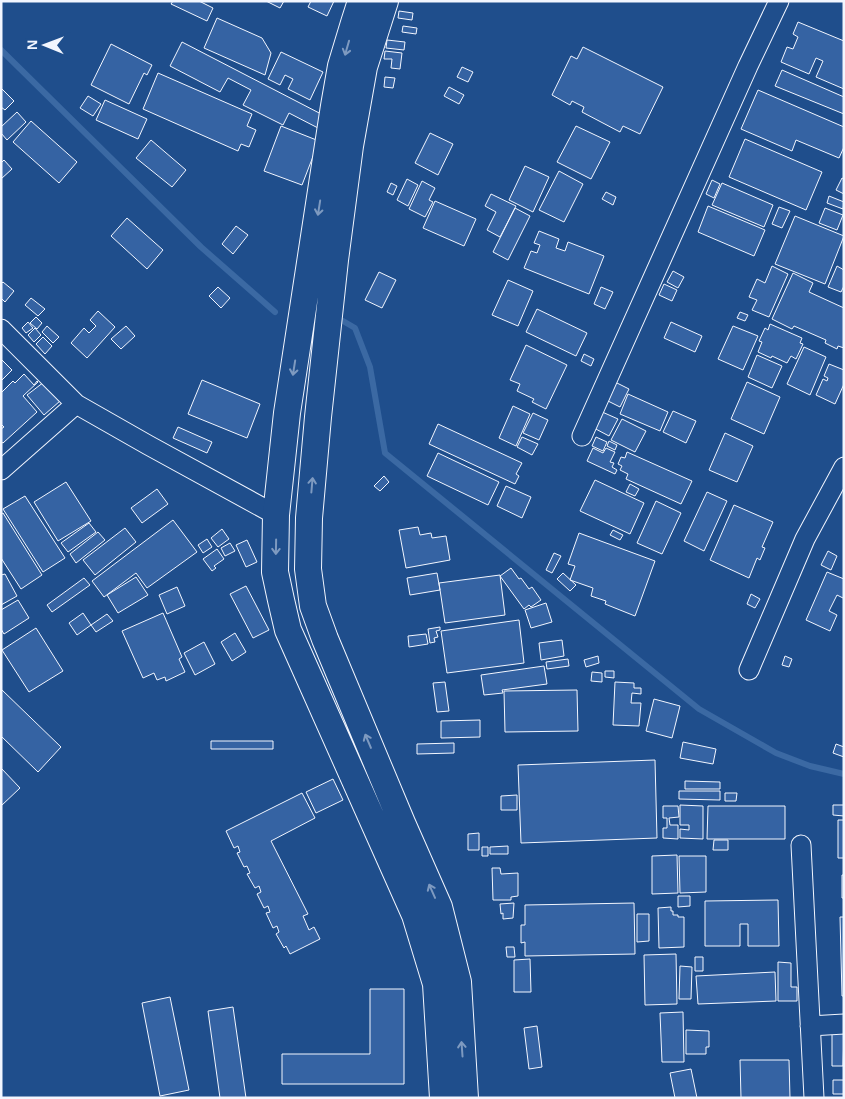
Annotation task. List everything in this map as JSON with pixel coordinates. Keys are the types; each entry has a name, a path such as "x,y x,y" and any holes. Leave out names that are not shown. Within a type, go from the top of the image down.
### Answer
{"main road":[{"path":"361,1 341,66 287,413 276,515 275,572 288,630 415,915 436,984 443,1098"},
{"path":"385,1 364,67 342,203 314,463 309,518 308,569 313,606 325,638 439,907 458,982 466,1098"}],"street":[{"path":"582,436 748,66 780,1"},
{"path":"1,329 76,404 276,515"},
{"path":"1,470 76,404"},
{"path":"749,670 805,539 844,467"},
{"path":"801,845 814,1098"},
{"path":"810,1026 844,1024"}],"building":[{"path":"173,1 199,1 213,8 207,21 171,4"},
{"path":"266,1 284,1 280,8"},
{"path":"311,1 334,1 327,16 308,7"},
{"path":"399,11 413,13 412,20 398,18"},
{"path":"217,18 262,38 271,53 265,75 204,48"},
{"path":"798,22 844,41 844,89 816,77 823,61 816,58 809,74 781,62 787,47 793,49 798,37 793,34"},
{"path":"403,26 417,28 416,34 402,32"},
{"path":"387,40 405,42 404,50 386,48"},
{"path":"182,42 325,116 318,128 289,113 283,125 243,105 251,90 228,78 220,92 170,66"},
{"path":"111,44 152,65 147,75 144,73 129,104 91,85"},
{"path":"583,47 663,87 640,134 623,126 620,132 582,112 584,107 572,101 570,105 552,95 571,56 577,59"},
{"path":"385,51 402,53 400,69 391,68 392,59 384,59"},
{"path":"281,52 323,72 310,100 288,89 293,79 285,75 280,85 268,79"},
{"path":"462,67 473,72 468,82 457,77"},
{"path":"782,70 844,97 844,114 775,86"},
{"path":"158,73 252,114 247,126 256,130 249,147 241,144 238,151 143,109"},
{"path":"385,77 395,78 393,88 384,87"},
{"path":"449,87 464,95 459,104 444,96"},
{"path":"1,88 14,101 5,110 1,107"},
{"path":"758,90 844,127 844,147 839,158 796,140 792,151 741,129"},
{"path":"88,96 101,104 93,116 80,108"},
{"path":"105,100 147,119 138,139 96,120"},
{"path":"17,112 26,122 7,140 1,133 1,127"},
{"path":"31,121 77,162 59,183 13,142"},
{"path":"281,126 319,141 302,185 264,171"},
{"path":"576,126 610,142 591,179 557,162"},
{"path":"430,133 453,144 438,175 415,163"},
{"path":"745,139 822,172 806,210 729,177"},
{"path":"151,140 186,170 172,187 136,158"},
{"path":"4,160 12,169 1,179 1,163"},
{"path":"525,166 549,177 533,212 509,200"},
{"path":"559,171 583,184 564,222 539,210"},
{"path":"842,178 844,179 844,194 836,190"},
{"path":"407,179 418,185 408,206 397,200"},
{"path":"712,180 720,184 714,198 706,194"},
{"path":"422,181 435,188 429,200 433,202 425,217 409,209"},
{"path":"391,183 397,186 393,195 387,192"},
{"path":"722,183 773,205 764,227 712,205"},
{"path":"606,192 616,197 613,205 602,199"},
{"path":"491,194 516,206 500,237 487,230 496,212 485,206"},
{"path":"829,196 844,202 843,209 827,203"},
{"path":"435,201 476,219 464,246 423,228"},
{"path":"708,206 765,230 754,256 698,232"},
{"path":"779,207 790,211 782,228 772,224"},
{"path":"515,208 530,216 508,260 493,252"},
{"path":"825,208 843,215 837,230 819,223"},
{"path":"795,216 844,236 825,284 775,264"},
{"path":"127,218 163,250 147,269 111,236"},
{"path":"236,226 248,235 233,254 222,244"},
{"path":"539,231 559,239 556,248 565,251 568,242 604,256 589,294 524,268 531,251 537,253 540,245 534,243"},
{"path":"772,266 788,274 769,317 752,310 757,300 749,297 757,279 765,283"},
{"path":"837,266 844,270 844,286 841,292 828,287"},
{"path":"673,271 684,277 678,288 667,282"},
{"path":"379,272 396,280 382,308 365,300"},
{"path":"793,273 813,283 809,292 844,308 844,348 838,346 837,349 825,343 826,340 794,326 792,329 772,319"},
{"path":"508,280 533,291 518,326 492,315"},
{"path":"3,282 14,291 5,302 1,298 1,284"},
{"path":"664,284 677,290 672,301 659,295"},
{"path":"218,287 230,298 221,308 209,296"},
{"path":"601,287 613,292 605,309 594,304"},
{"path":"31,298 45,309 38,316 25,305"},
{"path":"537,309 587,333 576,356 526,332"},
{"path":"98,311 115,327 87,358 71,343 84,328 89,333 96,326 90,320"},
{"path":"740,312 748,315 745,321 737,318"},
{"path":"36,317 42,323 37,329 30,323"},
{"path":"28,322 33,328 26,333 22,328"},
{"path":"671,322 702,336 695,352 664,338"},
{"path":"770,324 802,338 800,343 803,344 796,359 791,356 787,363 758,352 762,342 759,341 765,328 768,330"},
{"path":"47,326 59,337 53,343 42,332"},
{"path":"126,326 135,336 121,349 111,339"},
{"path":"733,326 758,336 743,370 718,359"},
{"path":"35,328 41,335 34,342 28,335"},
{"path":"43,337 52,346 45,354 36,344"},
{"path":"526,345 567,365 546,409 532,402 534,399 517,391 520,384 510,380"},
{"path":"804,347 826,357 810,395 787,384"},
{"path":"584,354 594,359 591,366 581,361"},
{"path":"757,355 782,366 772,388 748,377"},
{"path":"1,359 12,370 1,381"},
{"path":"829,364 844,370 844,384 835,404 816,395 823,379 827,381 828,378 824,376"},
{"path":"24,374 34,385 38,382 23,396 37,412 3,443 1,442 1,429 4,427 1,424 1,393 13,381 15,383"},
{"path":"202,380 260,404 247,438 188,414"},
{"path":"44,382 60,401 44,415 27,395"},
{"path":"615,382 629,389 620,407 606,400"},
{"path":"747,382 780,397 764,434 731,419"},
{"path":"628,394 668,412 660,431 620,414"},
{"path":"513,406 530,414 516,446 499,438"},
{"path":"600,411 618,419 609,436 592,427"},
{"path":"673,411 696,421 686,443 663,432"},
{"path":"533,413 548,420 539,440 523,433"},
{"path":"622,419 646,431 635,452 611,440"},
{"path":"438,424 522,463 516,474 519,476 515,484 429,444"},
{"path":"178,427 212,442 207,453 173,438"},
{"path":"725,433 753,446 737,482 709,470"},
{"path":"522,437 538,444 532,455 517,447"},
{"path":"596,437 607,442 603,451 592,446"},
{"path":"609,441 617,445 615,450 607,446"},
{"path":"593,448 603,453 606,448 615,452 610,462 614,463 612,467 617,470 615,474 587,461"},
{"path":"627,452 692,481 681,504 626,479 628,474 620,470 622,466 618,464 621,457 625,458"},
{"path":"438,453 499,482 488,505 427,476"},
{"path":"384,476 389,482 380,491 374,486"},
{"path":"595,480 644,503 630,534 580,511"},
{"path":"66,482 91,521 58,541 34,502"},
{"path":"630,484 639,489 635,496 626,492"},
{"path":"506,486 531,497 522,518 497,506"},
{"path":"157,489 168,504 142,523 131,508"},
{"path":"707,492 727,501 704,551 684,541"},
{"path":"25,496 65,558 43,572 3,509"},
{"path":"656,501 681,513 662,554 637,543"},
{"path":"734,505 773,522 762,547 765,548 760,560 757,558 749,578 710,560"},
{"path":"3,513 42,575 21,589 1,558 1,514"},
{"path":"173,520 197,552 147,588 136,573 104,597 92,581"},
{"path":"89,523 96,532 68,552 61,543"},
{"path":"418,527 420,535 431,533 432,538 446,536 450,560 406,568 399,530"},
{"path":"125,528 136,542 95,575 83,560"},
{"path":"222,529 229,539 218,547 211,538"},
{"path":"613,530 623,535 620,540 610,535"},
{"path":"98,532 105,540 76,563 70,554"},
{"path":"579,533 655,561 635,616 605,604 606,601 591,596 593,588 570,580 575,566 568,564"},
{"path":"207,539 212,547 203,553 198,545"},
{"path":"247,540 257,562 246,567 236,545"},
{"path":"230,543 235,551 225,556 221,548"},
{"path":"217,549 224,559 214,566 216,568 212,571 203,559"},
{"path":"828,551 837,556 831,570 821,565"},
{"path":"554,553 561,556 552,573 546,570"},
{"path":"511,568 529,589 532,587 541,600 531,607 529,605 524,609 500,576"},
{"path":"827,572 844,579 844,597 837,595 829,611 837,615 830,631 806,620"},
{"path":"437,573 440,590 410,595 407,578"},
{"path":"563,573 576,585 570,591 557,579"},
{"path":"5,574 17,596 1,605 1,575"},
{"path":"500,575 505,615 445,623 439,583"},
{"path":"136,577 148,595 118,613 107,595"},
{"path":"84,578 90,585 52,612 47,605"},
{"path":"246,586 269,630 253,638 230,594"},
{"path":"177,587 185,606 167,614 159,595"},
{"path":"751,594 760,599 755,608 747,604"},
{"path":"18,600 29,618 4,634 1,629 1,610"},
{"path":"546,603 552,622 531,628 525,610"},
{"path":"83,613 91,625 77,635 69,623"},
{"path":"163,613 182,657 179,659 185,672 166,681 165,677 157,680 154,673 143,678 122,631"},
{"path":"107,614 113,621 96,632 91,625"},
{"path":"519,620 524,663 447,673 441,631"},
{"path":"440,627 440,630 436,631 438,637 434,638 435,642 430,643 428,629"},
{"path":"36,628 63,671 29,692 2,650"},
{"path":"235,633 246,652 232,661 221,642"},
{"path":"426,634 428,644 409,647 408,636"},
{"path":"562,640 564,656 541,660 539,643"},
{"path":"204,642 215,664 195,675 184,653"},
{"path":"598,656 599,663 586,667 584,660"},
{"path":"785,656 792,659 789,667 782,665"},
{"path":"568,659 569,666 547,669 546,662"},
{"path":"544,666 547,684 502,690 503,693 484,695 481,675"},
{"path":"605,671 614,671 614,678 605,677"},
{"path":"592,672 602,673 602,682 591,681"},
{"path":"445,682 449,711 437,712 433,683"},
{"path":"615,682 634,683 634,688 641,688 641,694 632,693 631,703 641,703 639,726 613,725"},
{"path":"1,689 61,747 38,772 1,736"},
{"path":"577,690 578,731 505,732 504,691"},
{"path":"654,699 680,706 672,738 646,731"},
{"path":"480,720 480,737 441,738 441,721"},
{"path":"211,741 273,741 273,749 211,749"},
{"path":"683,742 716,749 713,764 680,758"},
{"path":"454,743 454,753 417,754 417,744"},
{"path":"836,744 844,747 844,757 833,753"},
{"path":"655,760 657,838 521,843 518,765"},
{"path":"1,768 20,788 1,806"},
{"path":"333,779 343,800 316,813 306,792"},
{"path":"685,781 720,782 720,789 685,789"},
{"path":"679,791 720,791 720,800 679,799"},
{"path":"302,793 315,818 271,841 308,914 303,916 309,930 314,927 320,939 290,954 276,934 279,932 277,926 273,928 266,913 270,912 268,906 264,908 257,894 261,892 259,886 255,888 247,874 250,873 247,866 244,867 237,853 240,852 238,846 234,848 226,831"},
{"path":"725,793 737,793 736,801 725,801"},
{"path":"517,795 517,810 501,810 501,796"},
{"path":"680,805 703,806 703,839 680,838 680,829 689,830 689,825 680,825"},
{"path":"833,805 844,805 844,816 833,815"},
{"path":"663,806 678,806 679,817 669,818 670,825 678,825 678,839 663,838 663,828 667,828 667,818 663,818"},
{"path":"708,806 785,806 785,839 707,839"},
{"path":"838,820 844,820 844,858 838,858"},
{"path":"479,833 479,850 468,850 468,834"},
{"path":"714,840 728,840 728,850 713,850"},
{"path":"508,846 508,854 490,854 490,847"},
{"path":"482,847 488,847 488,856 482,856"},
{"path":"677,855 678,893 652,894 652,856"},
{"path":"679,856 706,856 706,892 680,893"},
{"path":"492,868 500,868 501,874 518,873 518,896 511,897 511,900 493,900"},
{"path":"842,875 844,875 844,898 842,898"},
{"path":"678,896 690,896 690,906 678,907"},
{"path":"778,900 779,946 748,946 748,924 740,924 740,946 705,946 705,901"},
{"path":"514,903 513,918 503,919 500,904"},
{"path":"634,903 635,954 525,956 525,942 521,943 521,925 525,925 525,905"},
{"path":"671,907 673,915 684,917 684,947 659,948 658,908"},
{"path":"637,914 649,914 649,941 637,942"},
{"path":"840,917 844,917 844,996 842,996"},
{"path":"506,947 514,947 515,957 507,957"},
{"path":"676,954 677,1004 645,1005 644,955"},
{"path":"695,957 703,957 703,971 695,971"},
{"path":"530,959 531,992 514,992 514,960"},
{"path":"778,962 791,963 791,987 797,987 797,1001 778,1001"},
{"path":"680,966 692,967 691,999 679,999"},
{"path":"775,972 776,1001 698,1004 696,976"},
{"path":"370,989 404,989 404,1084 282,1084 282,1054 370,1054"},
{"path":"170,997 189,1090 160,1096 142,1003"},
{"path":"233,1007 246,1098 220,1098 208,1011"},
{"path":"683,1012 684,1062 662,1062 660,1013"},
{"path":"537,1026 542,1067 529,1069 524,1028"},
{"path":"686,1030 709,1031 709,1047 706,1047 706,1054 686,1054"},
{"path":"844,1033 843,1066 832,1066 832,1034"},
{"path":"740,1060 789,1060 790,1098 741,1098"},
{"path":"691,1069 697,1098 675,1098 670,1073"},
{"path":"833,1080 844,1080 844,1094 833,1094"}],"waterway":[{"path":"1,50 201,247 275,312"},
{"path":"343,321 355,328 370,367 385,453 699,709 776,753 810,766 844,774"}]}
